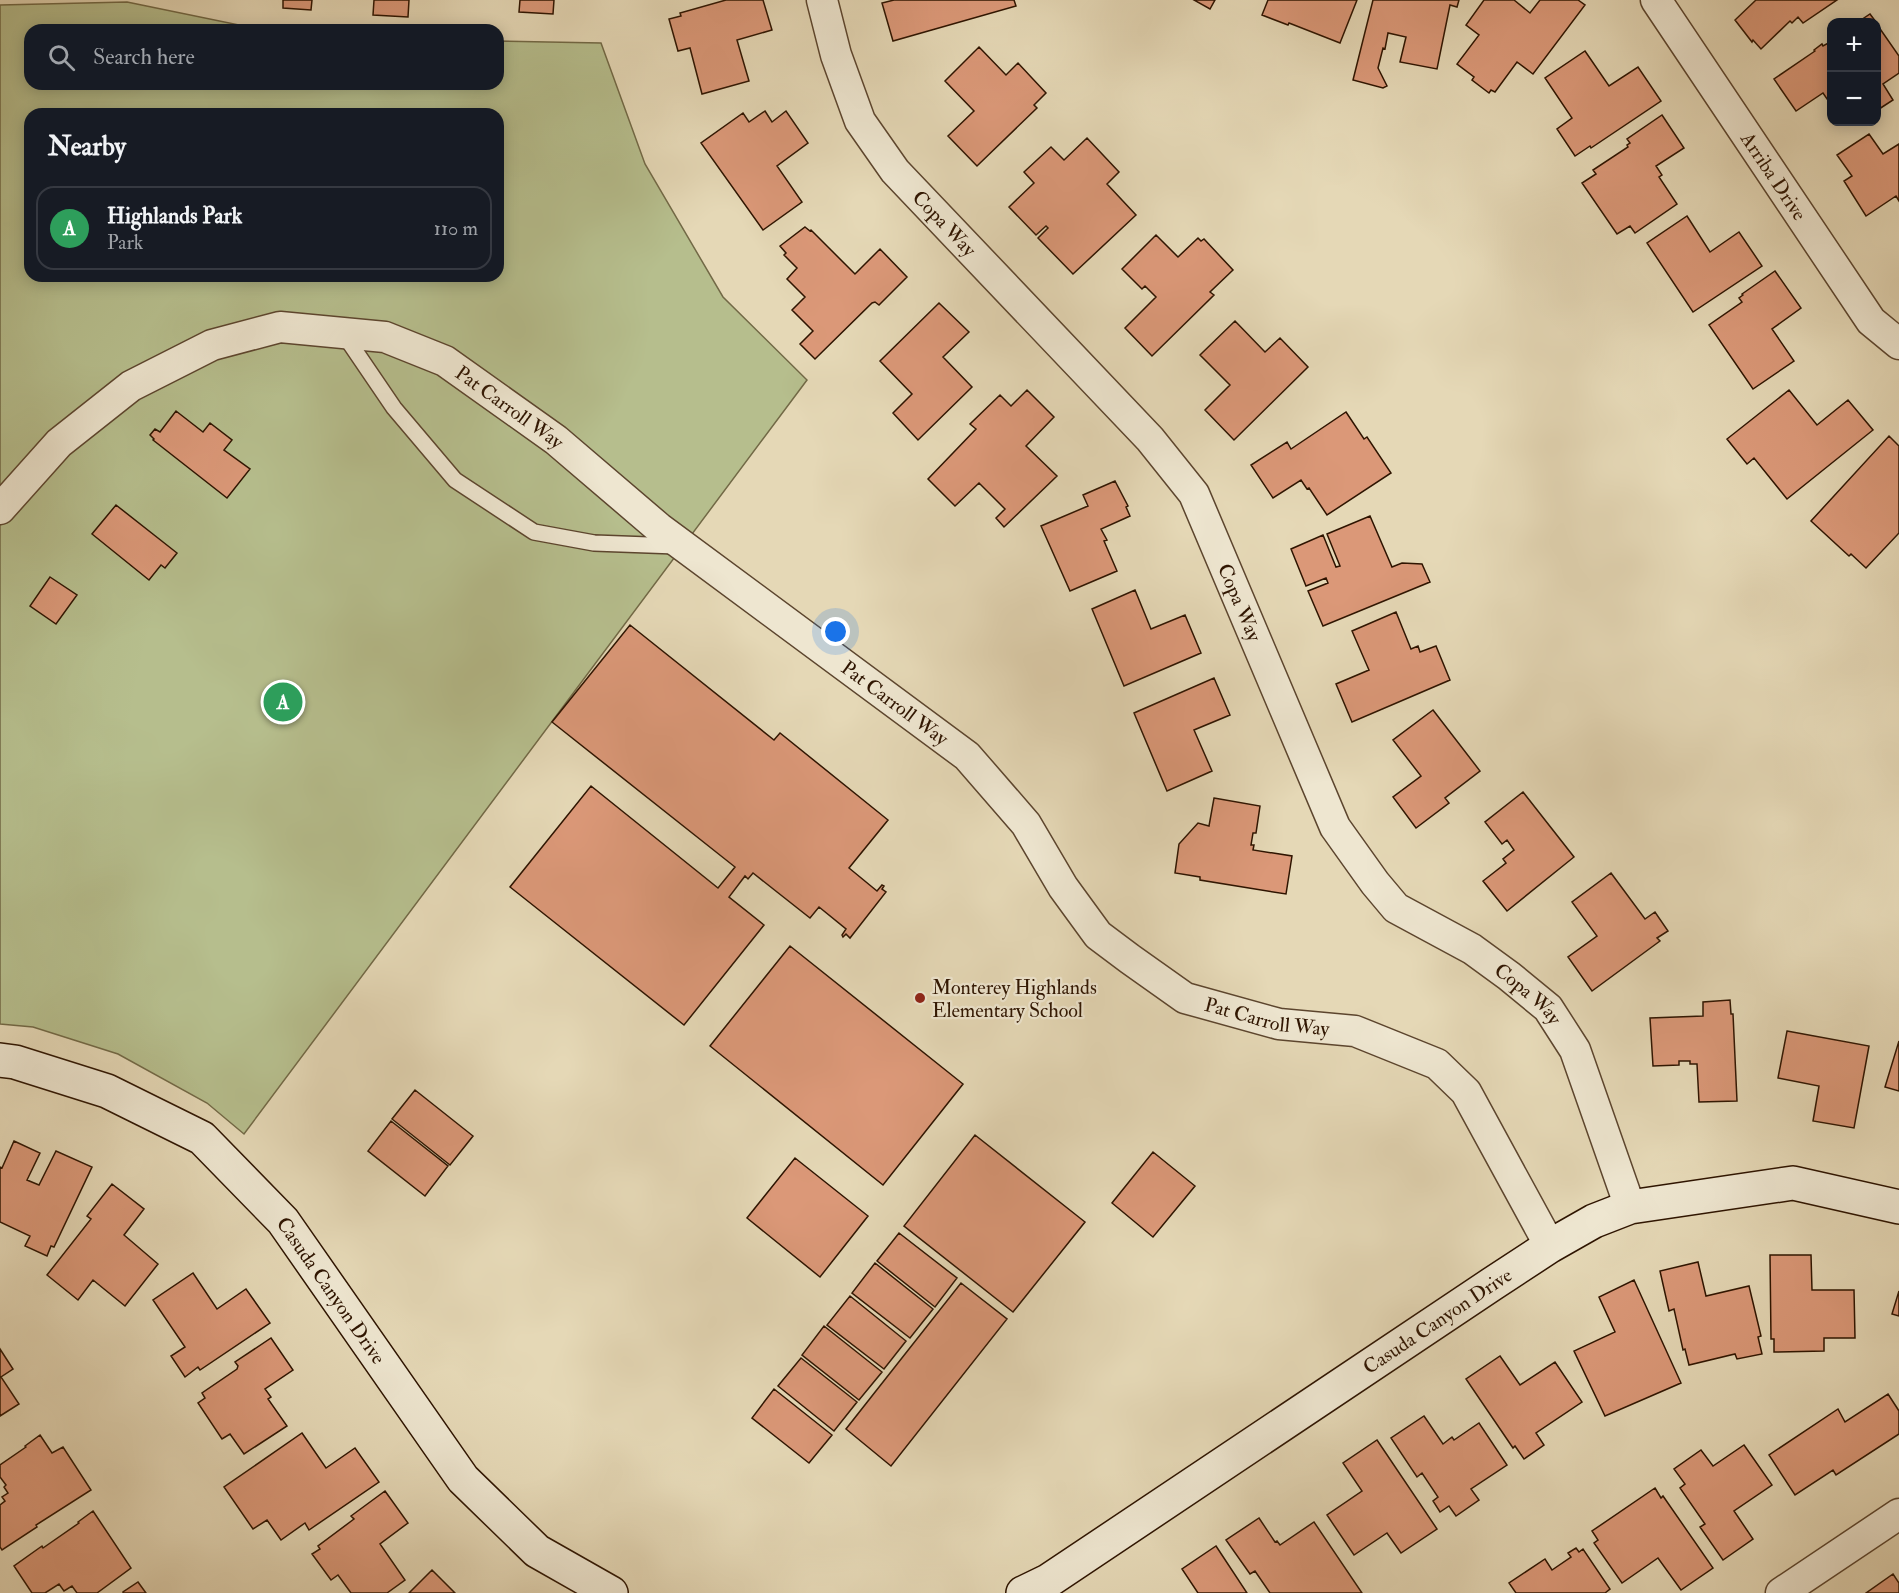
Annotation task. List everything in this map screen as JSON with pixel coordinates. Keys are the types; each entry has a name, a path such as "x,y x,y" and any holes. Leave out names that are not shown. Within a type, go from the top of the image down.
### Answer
{"street":[{"name":"Copa Way","path":"822,0 836,55 860,121 895,171 1150,439 1194,494 1335,827 1375,883 1396,908 1472,949 1548,1008 1575,1050 1630,1207"},
{"name":"Arriba Drive","path":"1656,0 1871,321 1899,344"},
{"name":"Pat Carroll Way","path":"0,509 59,443 131,386 212,345 280,327 385,337 445,361 556,440 684,547 967,756 1026,824 1063,887 1098,935 1185,998 1279,1024 1355,1031 1437,1064 1466,1092 1550,1246"},
{"name":"Casuda Canyon Drive","path":"0,1060 15,1062 107,1091 202,1138 283,1221 462,1479 537,1551 611,1593"},
{"name":"Casuda Canyon Drive","path":"1023,1593 1048,1581 1550,1246 1594,1221 1630,1207 1793,1183 1899,1208"},
{"path":"1781,1593 1899,1514"}],"lane":[{"path":"343,333 394,408 455,480 534,532 594,543 684,547"}],"green space":[{"path":"127,2 234,24 24,24 24,90 504,90 504,41 601,43 645,164 723,297 807,380 244,1134 207,1103 118,1054 33,1027 0,1024 0,5"}],"building":[{"path":"283,0 312,0 311,10 283,8"},
{"path":"374,0 409,0 408,17 373,15"},
{"path":"520,0 554,0 553,14 519,12"},
{"path":"726,0 763,0 772,30 737,40 749,81 702,94 690,48 678,51 669,19 681,16 680,13"},
{"path":"894,0 1014,0 1016,6 893,41 882,3"},
{"path":"1194,0 1215,0 1210,9"},
{"path":"1268,0 1357,0 1340,43 1262,15"},
{"path":"1373,0 1459,0 1457,7 1450,5 1437,69 1400,62 1406,37 1388,33 1378,68 1387,86 1383,88 1353,80"},
{"path":"1484,0 1514,0 1530,13 1540,0 1578,0 1585,5 1533,74 1517,62 1495,92 1491,90 1489,93 1457,64 1479,35 1466,25"},
{"path":"1756,0 1837,0 1803,23 1798,17 1792,23 1790,21 1761,49 1753,40 1752,42 1735,20"},
{"path":"1881,30 1899,56 1899,73 1883,84 1893,100 1881,108"},
{"path":"1822,44 1823,46 1827,44 1827,99 1823,93 1796,111 1774,79"},
{"path":"979,47 1006,75 1018,63 1046,93 1034,105 1037,108 977,166 948,136 974,111 945,81"},
{"path":"1585,51 1609,86 1638,67 1661,101 1591,148 1590,146 1575,156 1557,129 1572,118 1545,78"},
{"path":"765,111 772,122 786,111 808,143 777,166 802,202 763,230 701,143 743,113 749,122"},
{"path":"1662,115 1684,148 1656,166 1662,175 1659,177 1677,204 1635,233 1630,226 1617,234 1582,183 1596,174 1593,170 1628,147 1630,143 1627,139"},
{"path":"1869,134 1883,154 1899,144 1899,201 1896,196 1866,216 1844,181 1852,176 1837,155"},
{"path":"1087,138 1119,172 1107,184 1136,215 1073,274 1038,238 1048,228 1046,226 1036,235 1009,207 1034,183 1024,172 1051,147 1064,160"},
{"path":"1687,216 1710,252 1739,232 1762,266 1693,312 1647,243"},
{"path":"805,227 811,230 855,274 880,249 907,277 879,305 872,303 815,359 800,344 813,331 792,310 805,297 787,279 797,268 784,255 786,253 780,246"},
{"path":"1156,235 1178,257 1198,238 1201,241 1204,239 1233,270 1210,292 1214,295 1152,356 1125,328 1156,297 1145,286 1142,289 1122,269"},
{"path":"1775,271 1801,308 1772,329 1794,361 1753,389 1709,325 1742,302 1739,298 1742,294"},
{"path":"939,303 969,332 943,357 972,387 918,440 893,413 912,394 880,361"},
{"path":"1235,321 1265,352 1280,338 1308,367 1234,440 1205,410 1230,385 1200,355"},
{"path":"1027,390 1054,417 1026,446 1057,476 1004,527 996,518 1005,509 979,483 955,506 928,479 976,429 970,424 1000,395 1011,406"},
{"path":"1789,390 1817,425 1848,400 1873,430 1787,499 1754,458 1747,464 1727,439"},
{"path":"176,411 203,432 210,423 232,440 224,450 250,469 227,498 153,440 150,435 155,429 160,432"},
{"path":"1346,412 1364,439 1367,437 1391,473 1327,515 1301,480 1273,498 1251,465 1287,442 1291,449"},
{"path":"1889,436 1899,446 1899,533 1866,568 1851,554 1849,556 1811,521"},
{"path":"1115,481 1128,506 1126,507 1130,516 1101,529 1117,571 1070,591 1041,526 1088,506 1083,495"},
{"path":"116,505 177,553 165,568 161,565 149,580 92,534"},
{"path":"1370,516 1392,567 1402,563 1422,564 1430,582 1323,626 1308,591 1328,583 1326,578 1306,586 1291,549 1323,535 1336,567 1340,566 1327,534"},
{"path":"50,577 77,595 56,624 30,606"},
{"path":"1135,590 1151,629 1185,615 1201,653 1124,686 1092,609"},
{"path":"1396,612 1411,649 1418,646 1420,652 1436,646 1450,680 1352,722 1336,684 1369,670 1352,631"},
{"path":"630,625 774,740 780,733 888,820 849,868 877,891 882,885 884,886 882,889 886,892 850,938 846,934 843,937 846,929 819,907 810,918 753,873 748,879 745,876 729,897 764,925 684,1025 510,887 591,786 718,888 735,867 552,722"},
{"path":"1214,678 1230,715 1194,730 1212,771 1167,791 1134,713"},
{"path":"1433,710 1480,771 1445,798 1449,803 1416,828 1393,797 1421,776 1393,740"},
{"path":"1523,792 1574,857 1507,911 1483,881 1506,863 1503,859 1514,850 1507,840 1502,844 1485,822"},
{"path":"1214,798 1260,806 1256,833 1253,833 1251,845 1254,845 1253,850 1292,856 1286,894 1200,880 1200,877 1175,873 1179,844 1198,823 1209,826"},
{"path":"1611,873 1645,919 1655,912 1668,931 1657,938 1660,941 1592,991 1568,957 1597,936 1572,902"},
{"path":"790,946 963,1084 883,1185 710,1046"},
{"path":"1730,1000 1731,1014 1733,1014 1737,1101 1699,1102 1697,1064 1690,1064 1690,1061 1679,1061 1679,1065 1653,1066 1650,1018 1703,1016 1703,1002"},
{"path":"1787,1031 1869,1046 1854,1128 1813,1121 1819,1086 1778,1078"},
{"path":"1899,1041 1899,1091 1885,1087"},
{"path":"415,1090 473,1136 450,1165 392,1119"},
{"path":"391,1121 448,1166 425,1196 368,1151"},
{"path":"975,1135 1085,1222 1013,1312 904,1226"},
{"path":"14,1141 40,1153 27,1180 39,1185 56,1151 92,1167 54,1247 51,1246 47,1256 25,1246 30,1236 0,1222 0,1167 2,1168"},
{"path":"1153,1152 1195,1186 1153,1237 1112,1203"},
{"path":"795,1158 868,1216 820,1277 747,1218"},
{"path":"112,1184 144,1209 124,1235 158,1264 125,1306 93,1280 78,1300 47,1275 91,1219 87,1216"},
{"path":"899,1233 957,1278 935,1307 877,1261"},
{"path":"1770,1255 1811,1255 1812,1290 1854,1290 1855,1338 1824,1338 1824,1351 1774,1352 1774,1339 1771,1339"},
{"path":"1698,1262 1706,1296 1749,1286 1761,1336 1758,1337 1762,1354 1737,1359 1735,1354 1689,1365 1685,1349 1683,1350 1674,1309 1669,1311 1660,1271"},
{"path":"875,1263 933,1309 910,1338 852,1293"},
{"path":"193,1273 217,1309 246,1289 270,1323 200,1370 198,1367 185,1377 171,1356 185,1347 153,1300"},
{"path":"1634,1280 1681,1383 1605,1416 1574,1351 1615,1332 1599,1297"},
{"path":"961,1283 1007,1319 891,1466 846,1429"},
{"path":"1899,1291 1899,1316 1892,1314"},
{"path":"850,1296 906,1341 884,1369 827,1325"},
{"path":"824,1326 882,1372 859,1400 802,1355"},
{"path":"271,1338 293,1370 265,1389 271,1397 268,1399 287,1426 244,1454 230,1434 222,1439 198,1403 205,1398 202,1393 237,1369 235,1362"},
{"path":"0,1349 13,1369 1,1377 19,1404 0,1416"},
{"path":"1500,1356 1520,1385 1555,1362 1582,1402 1536,1433 1544,1445 1524,1459 1515,1446 1513,1448 1466,1379"},
{"path":"801,1358 857,1402 834,1431 778,1386"},
{"path":"774,1389 832,1435 809,1463 752,1418"},
{"path":"1888,1394 1899,1411 1899,1434 1836,1475 1833,1470 1795,1495 1769,1455 1838,1409 1845,1422"},
{"path":"1424,1416 1443,1444 1452,1437 1454,1440 1479,1423 1507,1465 1471,1489 1479,1500 1456,1516 1449,1506 1440,1512 1433,1501 1438,1497 1422,1473 1417,1477 1391,1438"},
{"path":"302,1433 326,1468 355,1448 379,1482 309,1530 305,1523 281,1540 267,1520 253,1529 224,1487"},
{"path":"40,1435 52,1453 63,1447 91,1490 2,1550 0,1547 0,1505 5,1501 2,1497 8,1493 0,1477 0,1465"},
{"path":"1377,1440 1437,1529 1401,1553 1387,1533 1354,1555 1327,1515 1362,1491 1343,1463"},
{"path":"1744,1445 1772,1485 1734,1511 1753,1539 1723,1560 1700,1527 1705,1524 1680,1488 1685,1484 1674,1469 1701,1450 1713,1466"},
{"path":"1655,1488 1713,1568 1681,1590 1658,1558 1622,1583 1594,1543 1598,1540 1592,1531"},
{"path":"385,1491 408,1523 380,1544 405,1580 387,1593 351,1593 338,1575 331,1580 312,1554 320,1549 318,1546 354,1519 351,1516"},
{"path":"93,1511 131,1568 97,1593 77,1593 72,1586 64,1591 59,1584 45,1593 32,1593 14,1566 79,1523"},
{"path":"1259,1518 1275,1542 1277,1541 1280,1545 1314,1522 1362,1593 1270,1593 1255,1571 1250,1574 1226,1540"},
{"path":"1216,1546 1247,1593 1198,1593 1182,1569"},
{"path":"1576,1548 1579,1552 1583,1549 1610,1589 1605,1593 1516,1593 1509,1583 1545,1559 1552,1570 1571,1557 1568,1553"},
{"path":"432,1570 455,1593 409,1593"},
{"path":"1893,1574 1899,1583 1899,1593 1866,1593"},
{"path":"138,1582 146,1593 123,1593 123,1592"}],"place":[{"name":"Highlands Park","path":"283,702"},
{"name":"Monterey Highlands Elementary School","path":"920,998"}]}
